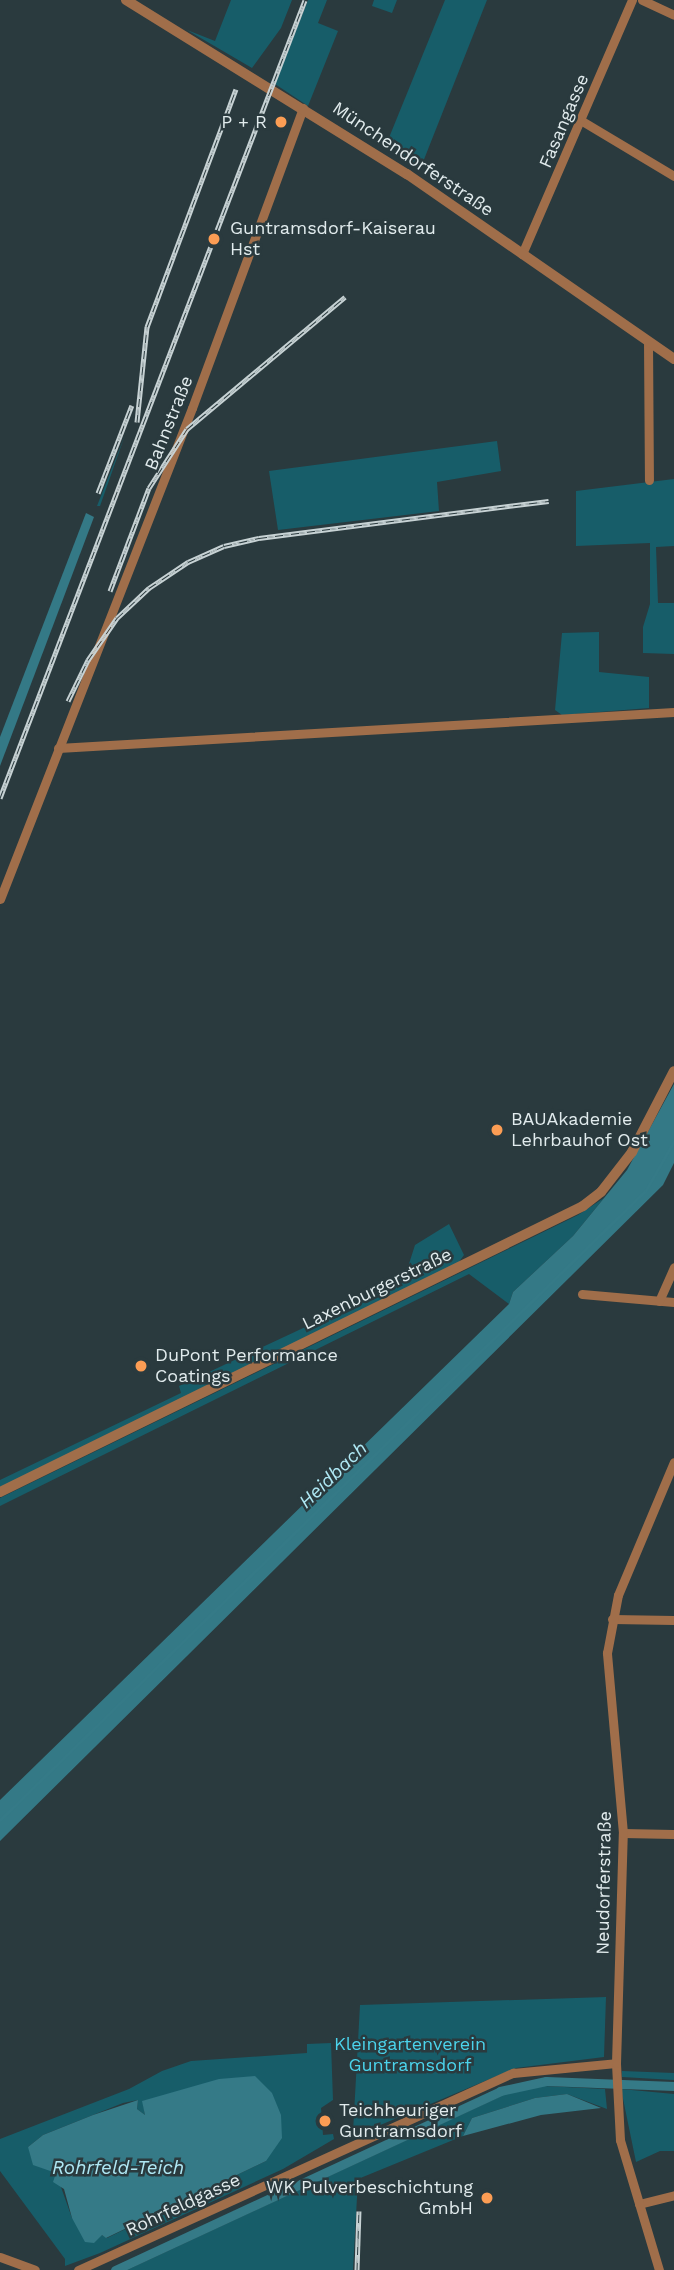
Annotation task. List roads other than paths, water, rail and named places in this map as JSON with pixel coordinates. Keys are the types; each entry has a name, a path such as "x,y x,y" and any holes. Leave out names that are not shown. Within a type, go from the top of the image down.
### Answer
{"street":[{"name":"Münchendorferstraße","path":"126,0 303,108 674,359"},
{"name":"Fasangasse","path":"522,254 582,121 632,0"},
{"path":"642,0 674,15"},
{"name":"Bahnstraße","path":"0,899 196,397 303,108"},
{"path":"582,121 674,176"},
{"path":"648,342 649,480"},
{"path":"58,748 674,712"},
{"name":"Laxenburgerstraße","path":"0,1492 583,1206 601,1192 632,1152 674,1072"},
{"path":"659,1301 674,1267"},
{"path":"582,1294 674,1302"},
{"name":"Neudorferstraße","path":"659,2270 620,2140 616,2066 624,1833 608,1679 612,1619 674,1462"},
{"path":"612,1619 674,1620"},
{"path":"624,1833 674,1834"},
{"name":"Rohrfeldgasse","path":"78,2270 513,2073 616,2066"},
{"path":"639,2204 674,2195"},
{"path":"0,2257 35,2270"}],"water":[{"name":"Rohrfeld-Teich","path":"255,2076 272,2093 281,2115 282,2138 266,2161 106,2238 102,2235 94,2243 85,2242 72,2218 64,2189 53,2182 56,2173 33,2165 28,2147 43,2135 138,2100 137,2109 145,2115 142,2101 219,2079"}],"waterway":[{"name":"Heidbach","path":"0,1820 646,1190 674,1141"},
{"path":"115,2270 500,2091 546,2081 674,2086"}],"railway":[{"path":"0,798 305,0"},
{"path":"137,422 147,327 236,89"},
{"path":"110,591 149,488 187,429 345,297"},
{"path":"98,493 132,405"},
{"path":"68,701 88,660 117,618 149,588 188,562 224,546 259,538 549,501"},
{"path":"357,2270 359,2211"}],"place":[{"name":"P + R","path":"281,122"},
{"name":"Guntramsdorf-Kaiserau Hst","path":"214,239"},
{"name":"BAUAkademie Lehrbauhof Ost","path":"497,1130"},
{"name":"DuPont Performance Coatings","path":"141,1366"},
{"name":"Teichheuriger Guntramsdorf","path":"325,2121"},
{"name":"WK Pulverbeschichtung GmbH","path":"487,2198"}],"park label":[{"name":"Kleingartenverein Guntramsdorf","path":"410,2055"}]}
